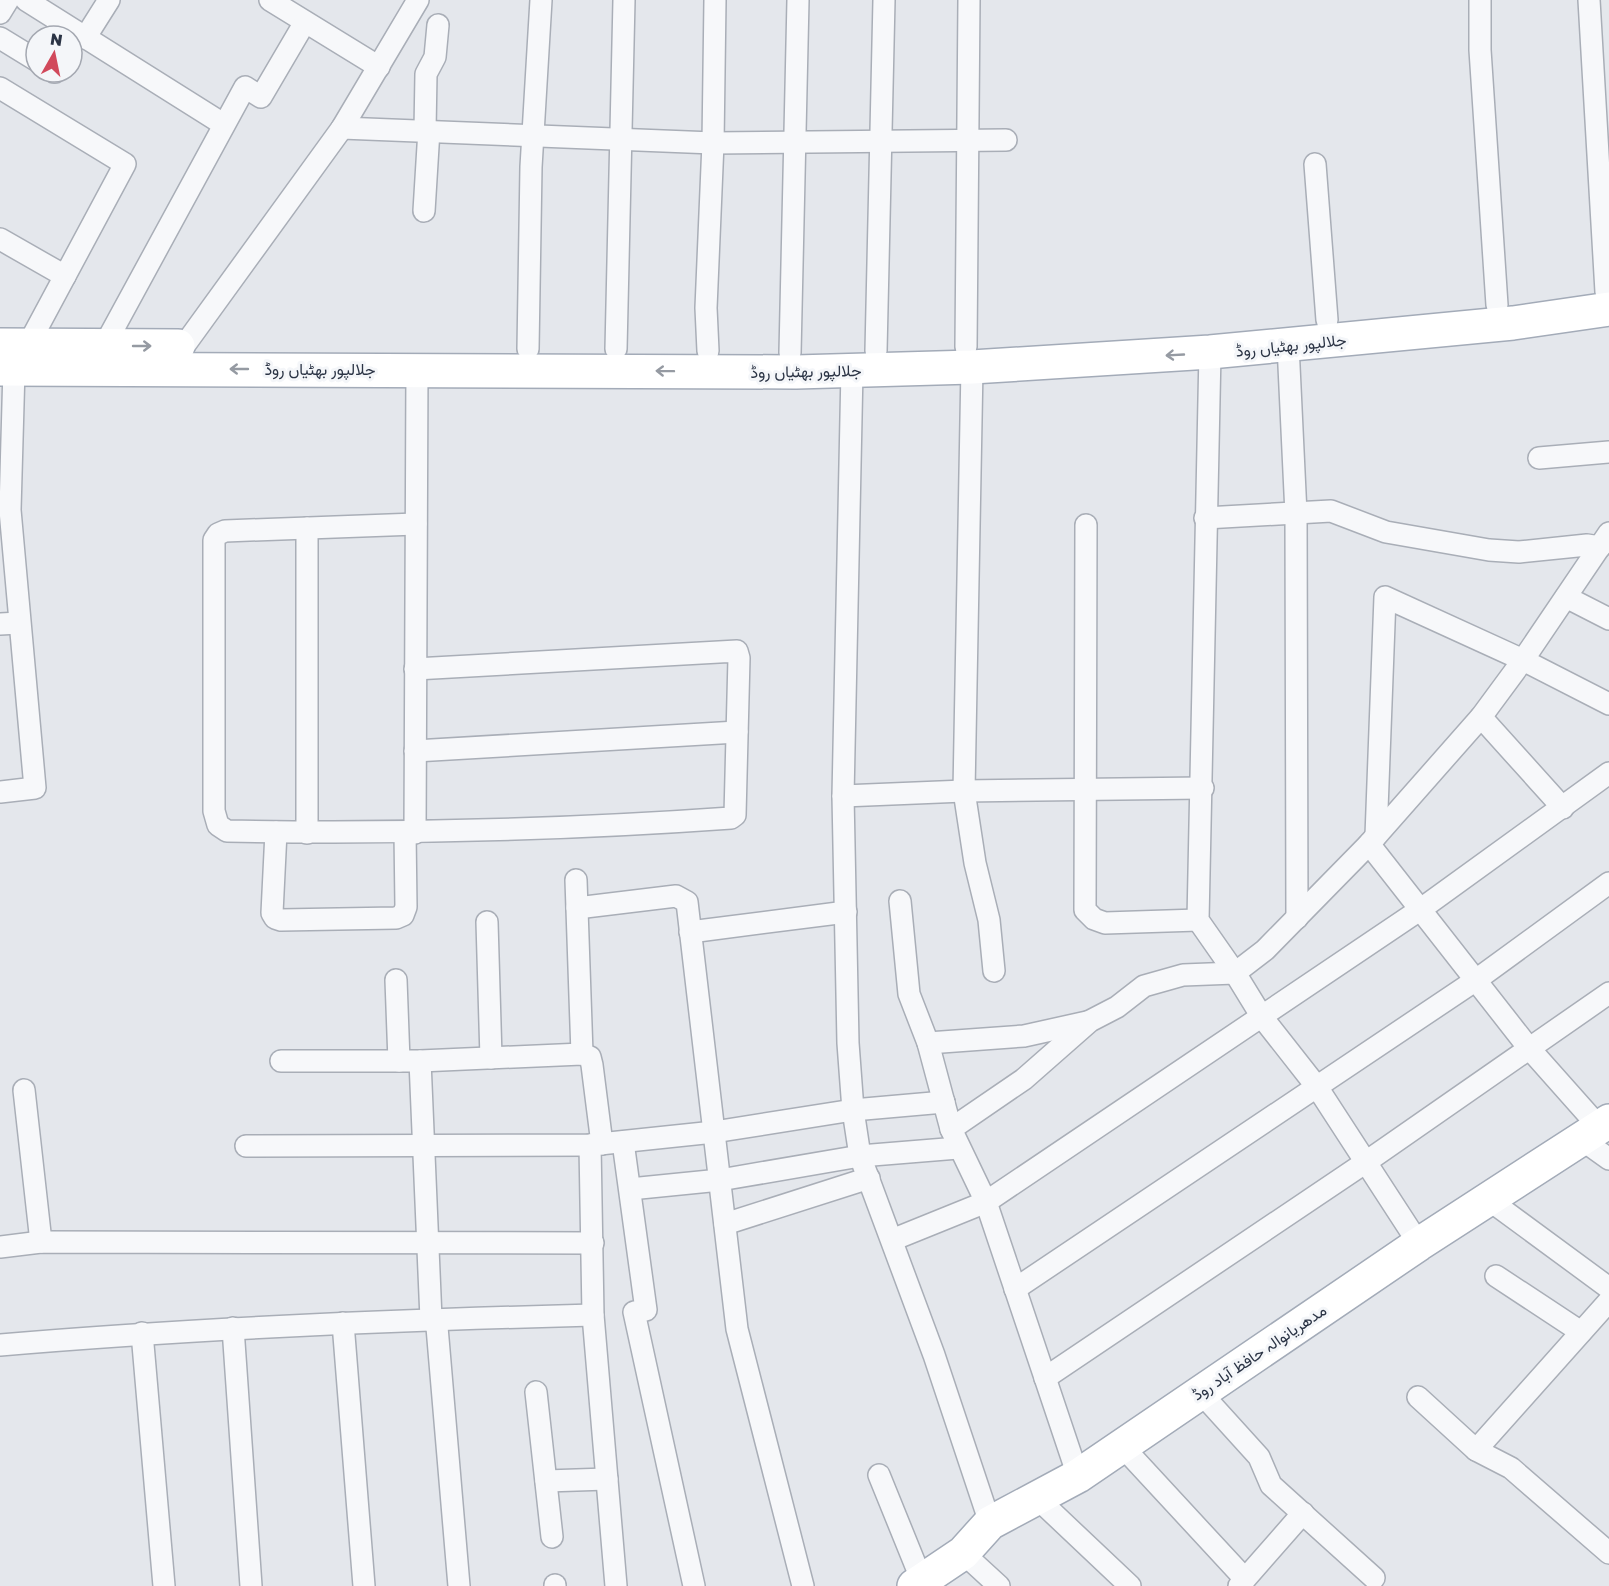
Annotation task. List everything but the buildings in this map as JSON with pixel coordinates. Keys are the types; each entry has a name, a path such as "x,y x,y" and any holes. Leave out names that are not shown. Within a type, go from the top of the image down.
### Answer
{"main road":[{"name":"جلالپور بھٹیاں روڈ","path":"969,357 1327,320 1608,297"},
{"name":"جلالپور بھٹیاں روڈ","path":"10,357 417,369 1210,352 1513,323 1608,297"},
{"name":"جلالپور بھٹیاں روڈ","path":"10,357 104,346 184,346 708,351 790,353 864,361"},
{"name":"مدھریانوالہ حافظ آباد روڈ","path":"918,1583 963,1552 990,1523 1078,1476 1419,1244 1597,1130"}],"street":[{"path":"0,13 8,0"},
{"path":"26,0 223,123"},
{"path":"85,38 109,0"},
{"path":"270,0 379,67"},
{"path":"184,346 342,128 418,0"},
{"path":"528,349 533,135 542,0"},
{"path":"616,349 624,0"},
{"path":"708,351 706,308 713,143 715,0"},
{"path":"790,353 798,0"},
{"path":"884,0 880,141 864,361 843,796 848,1043 853,1110 860,1156 892,1240 990,1523"},
{"path":"969,0 969,357 964,791 975,863 989,920 994,971"},
{"path":"1480,0 1480,50 1497,305"},
{"path":"1589,0 1608,297"},
{"path":"104,346 223,123 245,87 261,97 305,22"},
{"path":"424,210 427,130 426,74 435,57 438,26"},
{"path":"0,38 24,53"},
{"path":"0,88 126,164 65,276 10,357 10,623 35,788 0,792"},
{"path":"342,128 713,143 1006,140"},
{"path":"1315,164 1327,320"},
{"path":"0,239 65,276"},
{"path":"1288,345 1296,514 1297,918"},
{"path":"1210,352 1205,518 1203,788 1198,920 1262,1017 1317,1087 1419,1244"},
{"path":"276,832 273,913 275,918 281,920 396,918 403,915 406,908 415,751 417,369"},
{"path":"1539,458 1609,452"},
{"path":"1205,518 1331,511 1386,532 1489,550 1520,552 1605,541"},
{"path":"415,669 737,651 739,658 736,808 731,819 597,828 307,833 227,831 218,825 213,811 214,540 218,534 225,531 416,524"},
{"path":"1086,525 1085,910 1094,919 1104,923 1198,920"},
{"path":"307,528 307,833"},
{"path":"630,1189 720,1180 955,1139 1090,1021 1116,1007 1144,986 1184,975 1235,973 1265,950 1373,840 1481,717 1605,541"},
{"path":"1609,704 1523,660 1385,597 1373,840 1421,909 1528,1047 1597,1130 1609,1159"},
{"path":"1566,597 1609,619"},
{"path":"1481,717 1563,808"},
{"path":"415,751 737,732"},
{"path":"892,1240 986,1202 1421,909 1609,774"},
{"path":"843,796 964,791 1203,788"},
{"path":"576,880 582,1054"},
{"path":"1015,1289 1476,980 1609,883"},
{"path":"577,908 676,896 687,902 737,1329 803,1586"},
{"path":"900,901 909,994 928,1043 955,1139 986,1202 1078,1476"},
{"path":"690,932 846,912"},
{"path":"487,922 491,1058"},
{"path":"396,980 423,1145 431,1319 437,1327 459,1586"},
{"path":"1045,1378 1366,1162 1528,1047 1609,993"},
{"path":"928,1043 1024,1036 1090,1021"},
{"path":"281,1061 410,1061 582,1054 590,1057 596,1145 593,1315 616,1586"},
{"path":"24,1090 41,1242"},
{"path":"246,1146 596,1145 714,1132 853,1110 944,1102"},
{"path":"624,1142 646,1310 634,1312 693,1586"},
{"path":"725,1224 869,1178"},
{"path":"1488,1199 1609,1287"},
{"path":"0,1247 41,1242 593,1243"},
{"path":"1496,1276 1581,1332"},
{"path":"1476,1450 1609,1301"},
{"path":"0,1345 232,1328 431,1319 593,1315"},
{"path":"343,1323 364,1586"},
{"path":"232,1328 251,1586"},
{"path":"142,1333 164,1586"},
{"path":"536,1392 552,1537"},
{"path":"1201,1392 1259,1458 1271,1485 1374,1578"},
{"path":"1418,1397 1476,1450 1511,1468 1609,1553"},
{"path":"1122,1446 1241,1584 1303,1513"},
{"path":"879,1475 918,1583"},
{"path":"546,1481 607,1479"},
{"path":"1038,1499 1130,1586"},
{"path":"963,1552 999,1586"}]}
